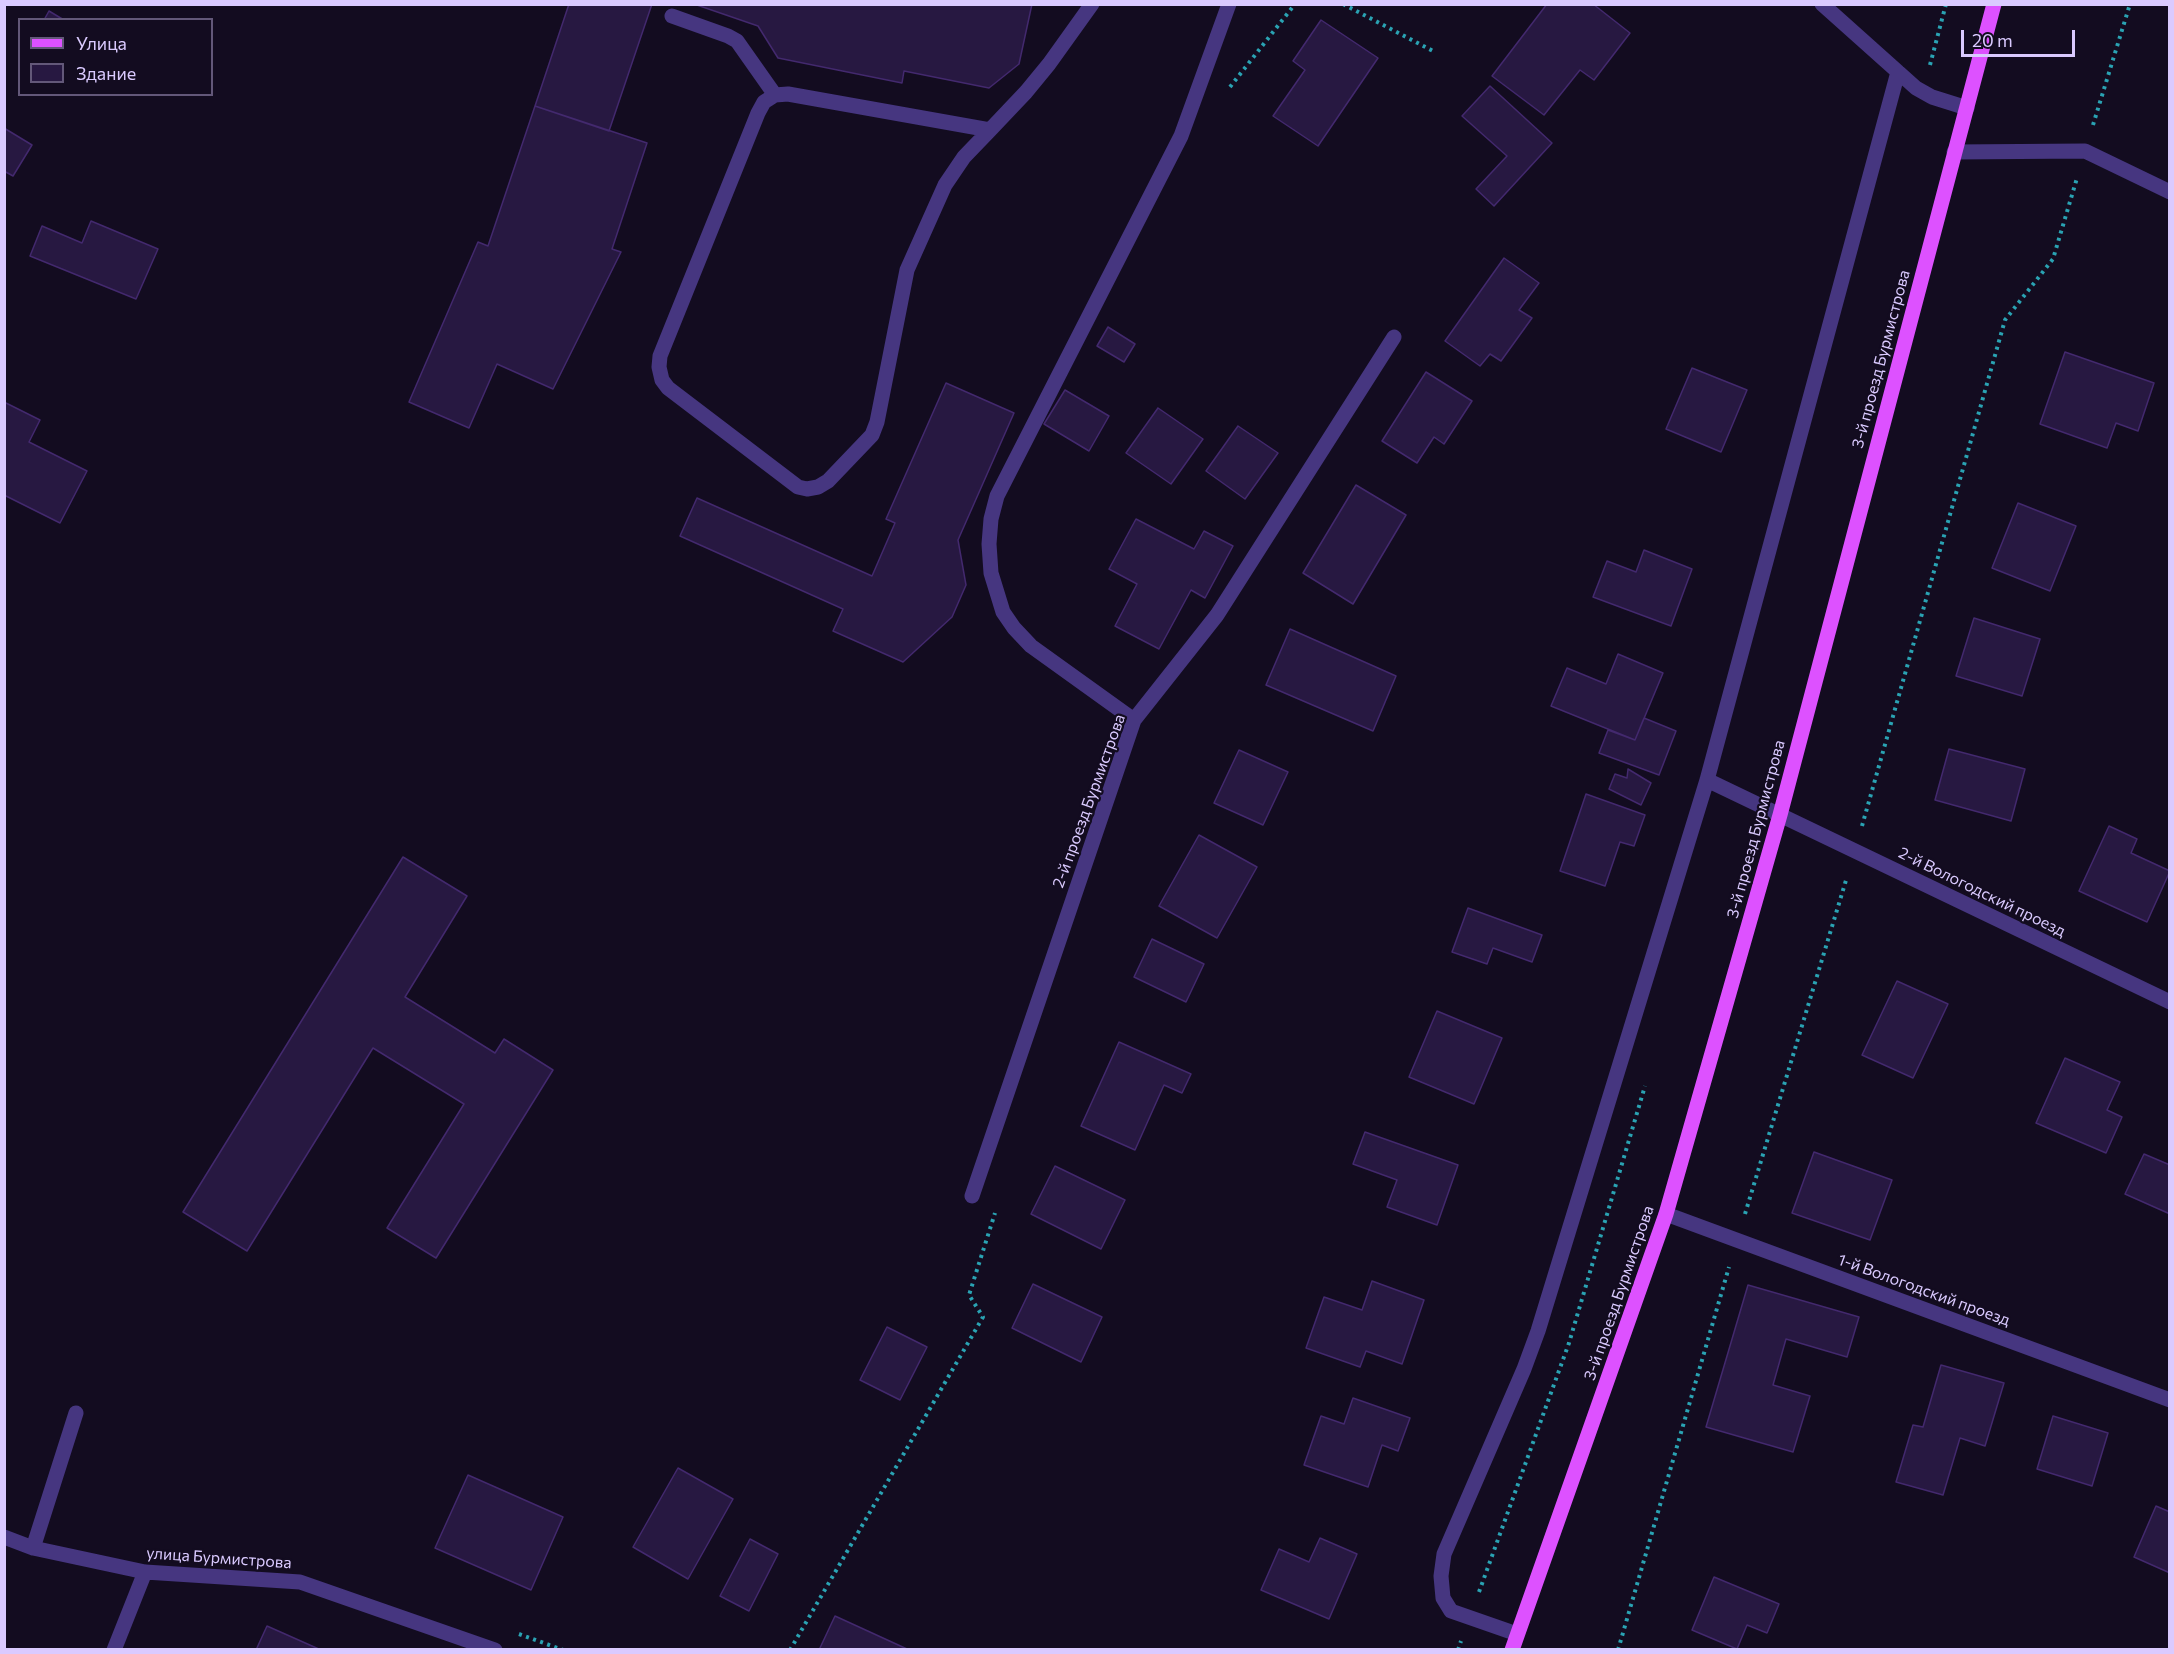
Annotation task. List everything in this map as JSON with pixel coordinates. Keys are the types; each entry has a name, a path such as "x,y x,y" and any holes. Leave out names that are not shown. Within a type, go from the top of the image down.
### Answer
{"main road":[{"name":"3-й проезд Бурмистрова","path":"1512,1650 1666,1214 1780,815 1994,4"}],"street":[{"path":"990,130 788,94 775,95 764,102 660,356 658,367 662,380 668,388 798,487 807,489 818,487 828,481 872,435 907,270 954,171 1049,64 1092,4"},
{"path":"1134,720 1030,646 1014,628 1003,612 991,573 989,544 991,519 997,496 1181,136 1229,4"},
{"path":"1822,4 1923,93 1967,108"},
{"path":"1832,4 1841,21"},
{"path":"672,16 737,41 775,95"},
{"path":"1517,1634 1451,1611 1443,1598 1441,1576 1444,1554 1524,1369 1538,1331 1707,780 1898,72"},
{"path":"1954,152 2085,151 2169,192"},
{"name":"2-й проезд Бурмистрова","path":"972,1196 1134,720 1217,615 1394,337"},
{"name":"2-й Вологодский проезд","path":"1707,780 2169,1002"},
{"name":"1-й Вологодский проезд","path":"1666,1214 2169,1400"},
{"path":"33,1548 76,1413"},
{"name":"улица Бурмистрова","path":"4,1537 33,1548 145,1572 300,1582 495,1650"},
{"path":"114,1650 145,1572"}],"path":[{"path":"1226,93 1294,4"},
{"path":"1343,4 1433,51"},
{"path":"790,1650 983,1317 969,1295 998,1204 972,1196"}],"building":[{"path":"569,4 652,4 609,131 535,106"},
{"path":"694,4 1032,4 1019,64 989,88 904,71 902,83 778,58 758,26"},
{"path":"1547,4 1593,4 1630,33 1594,80 1580,70 1544,115 1492,76"},
{"path":"49,11 61,18 45,18"},
{"path":"1321,20 1378,58 1318,146 1273,116 1305,70 1293,61"},
{"path":"1490,86 1552,143 1494,206 1476,189 1507,156 1462,116"},
{"path":"535,106 647,143 612,249 621,252 553,389 497,364 469,428 409,402 478,242 488,246"},
{"path":"4,128 32,145 13,176 4,171"},
{"path":"91,221 158,249 136,299 30,256 42,226 82,243"},
{"path":"1504,258 1539,283 1519,310 1532,318 1501,361 1490,354 1480,366 1445,341"},
{"path":"1108,327 1135,344 1124,362 1097,346"},
{"path":"2065,352 2154,383 2138,431 2116,423 2107,448 2040,424"},
{"path":"1692,368 1747,390 1721,452 1666,429"},
{"path":"1426,372 1472,401 1444,444 1434,437 1417,463 1382,441"},
{"path":"946,383 1014,413 958,540 966,585 952,617 903,662 833,631 843,609 680,536 697,498 872,576 895,523 886,519"},
{"path":"1065,390 1109,416 1089,451 1044,424"},
{"path":"4,402 40,420 29,442 87,471 60,523 4,495"},
{"path":"1158,408 1203,439 1171,484 1126,453"},
{"path":"1238,426 1278,453 1245,499 1206,471"},
{"path":"1356,485 1406,515 1353,604 1303,573"},
{"path":"2018,503 2076,526 2050,591 1992,568"},
{"path":"1136,519 1194,549 1204,531 1233,546 1205,598 1191,590 1159,649 1115,626 1137,584 1109,569"},
{"path":"1644,550 1692,569 1671,626 1593,597 1607,561 1636,572"},
{"path":"1974,618 2040,639 2022,696 1956,676"},
{"path":"1290,629 1396,676 1373,731 1266,685"},
{"path":"1618,654 1663,673 1635,740 1551,706 1567,668 1606,684"},
{"path":"1644,718 1676,731 1659,775 1599,753 1608,730 1635,740"},
{"path":"1949,749 2025,769 2011,821 1935,800"},
{"path":"1239,750 1288,772 1263,825 1214,803"},
{"path":"1628,769 1651,783 1641,805 1609,789 1615,774 1627,778"},
{"path":"1586,794 1645,815 1634,846 1620,842 1605,886 1560,871"},
{"path":"2109,826 2137,839 2131,853 2170,871 2147,922 2079,891"},
{"path":"1199,835 1257,867 1217,938 1159,906"},
{"path":"403,857 467,896 405,997 495,1053 504,1039 553,1070 436,1258 387,1228 464,1104 373,1048 247,1251 183,1212"},
{"path":"1468,908 1542,935 1532,962 1493,948 1487,964 1452,952"},
{"path":"1152,939 1204,964 1186,1002 1134,977"},
{"path":"1897,981 1948,1004 1913,1078 1862,1055"},
{"path":"1437,1011 1502,1038 1474,1104 1409,1077"},
{"path":"1119,1042 1191,1074 1182,1093 1164,1085 1135,1150 1081,1126"},
{"path":"2065,1058 2120,1082 2107,1110 2122,1117 2106,1153 2036,1123"},
{"path":"1365,1132 1458,1165 1437,1225 1387,1207 1397,1180 1353,1164"},
{"path":"1814,1152 1892,1180 1870,1240 1792,1213"},
{"path":"2144,1154 2170,1165 2170,1214 2125,1194"},
{"path":"1055,1166 1125,1200 1101,1249 1031,1214"},
{"path":"1372,1281 1424,1300 1402,1364 1366,1351 1360,1367 1306,1348 1324,1297 1362,1310"},
{"path":"1033,1284 1102,1317 1081,1362 1012,1328"},
{"path":"1748,1285 1859,1317 1847,1357 1786,1339 1773,1385 1810,1396 1793,1452 1706,1427"},
{"path":"887,1327 927,1347 900,1400 860,1380"},
{"path":"1941,1365 2004,1383 1985,1446 1960,1438 1943,1495 1896,1482 1913,1425 1923,1427"},
{"path":"1353,1398 1410,1418 1398,1451 1382,1445 1368,1487 1304,1465 1321,1416 1344,1424"},
{"path":"2053,1416 2108,1433 2092,1486 2037,1469"},
{"path":"678,1468 733,1499 688,1579 633,1547"},
{"path":"468,1475 563,1517 531,1590 435,1548"},
{"path":"2156,1506 2170,1512 2170,1573 2134,1557"},
{"path":"1320,1538 1357,1554 1329,1619 1261,1590 1279,1549 1309,1562"},
{"path":"750,1539 778,1554 749,1611 720,1596"},
{"path":"1714,1577 1779,1604 1767,1633 1747,1625 1737,1649 1692,1630"},
{"path":"835,1616 907,1649 819,1650"},
{"path":"267,1626 321,1650 256,1650"}]}
